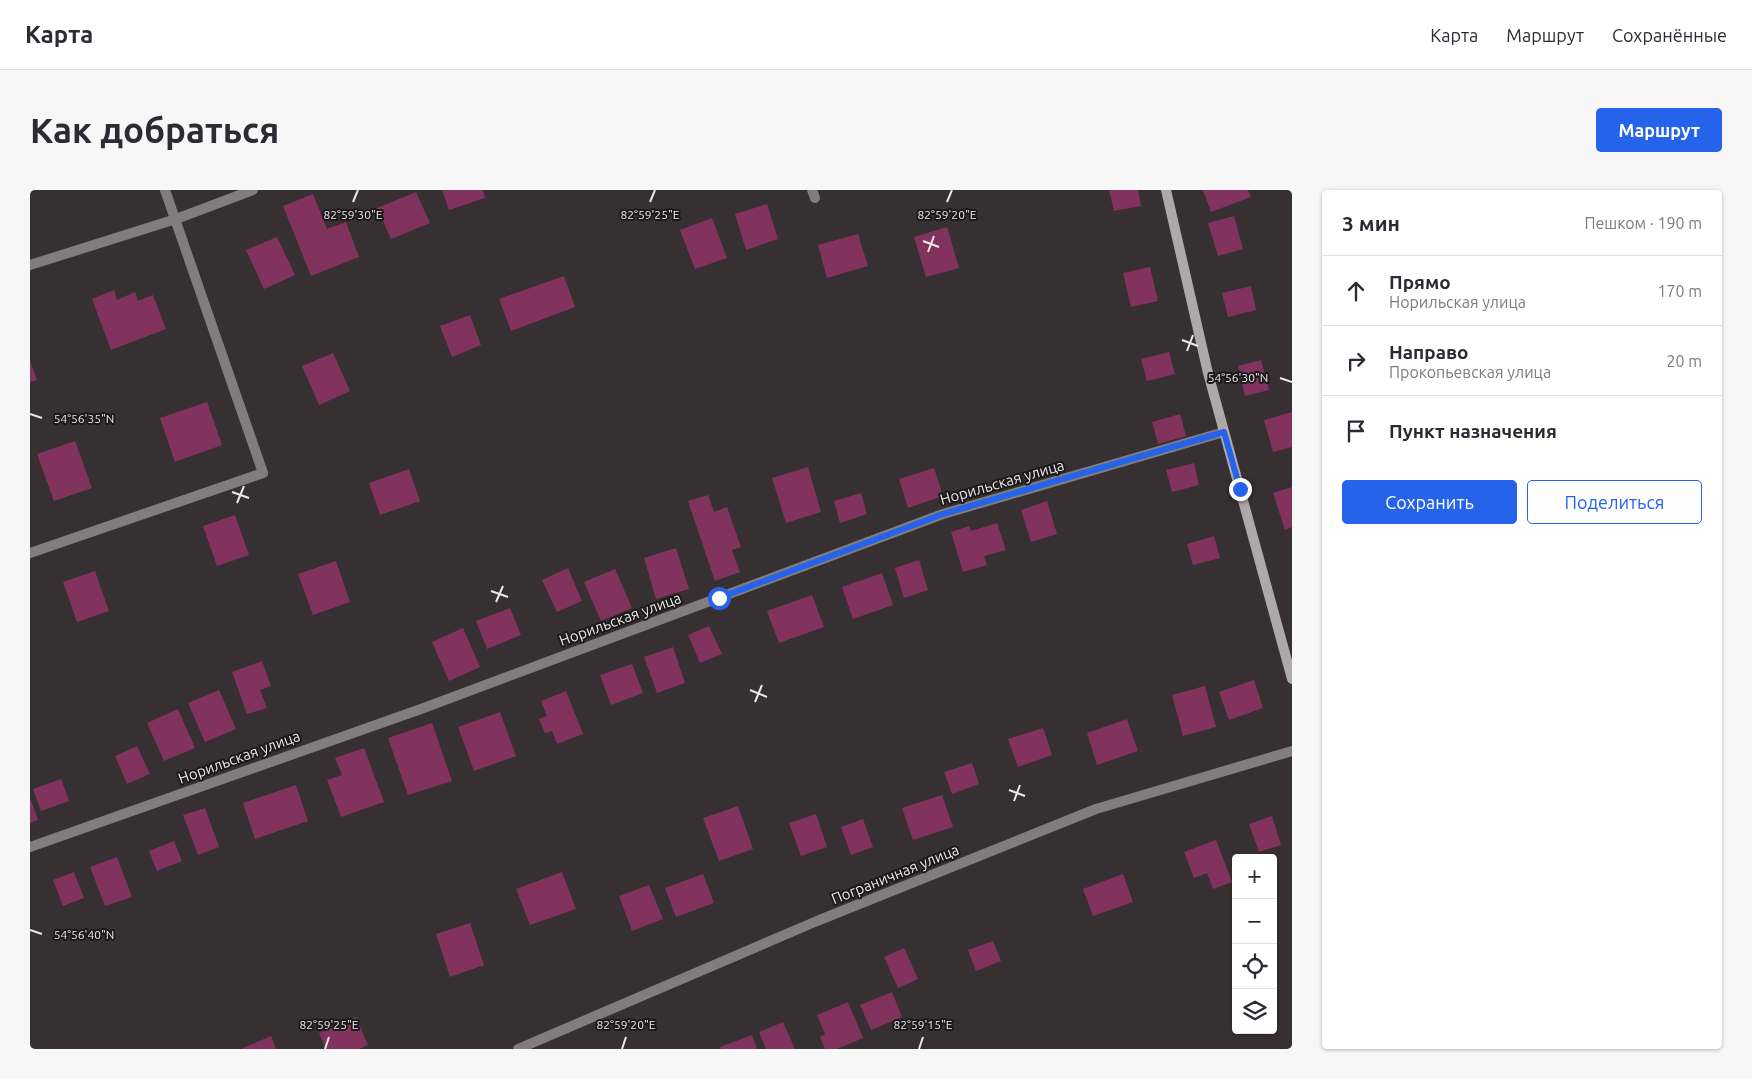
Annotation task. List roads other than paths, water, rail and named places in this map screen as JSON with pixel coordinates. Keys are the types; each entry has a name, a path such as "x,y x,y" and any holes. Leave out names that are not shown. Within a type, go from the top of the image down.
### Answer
{"main road":[{"path":"1166,190 1208,373 1292,679"}],"street":[{"path":"30,553 263,472 165,190"},
{"path":"30,265 176,219 253,190"},
{"name":"Норильская улица","path":"30,847 421,709 943,514 1224,432"},
{"name":"Пограничная улица","path":"518,1049 817,921 1096,809 1292,751"}]}
